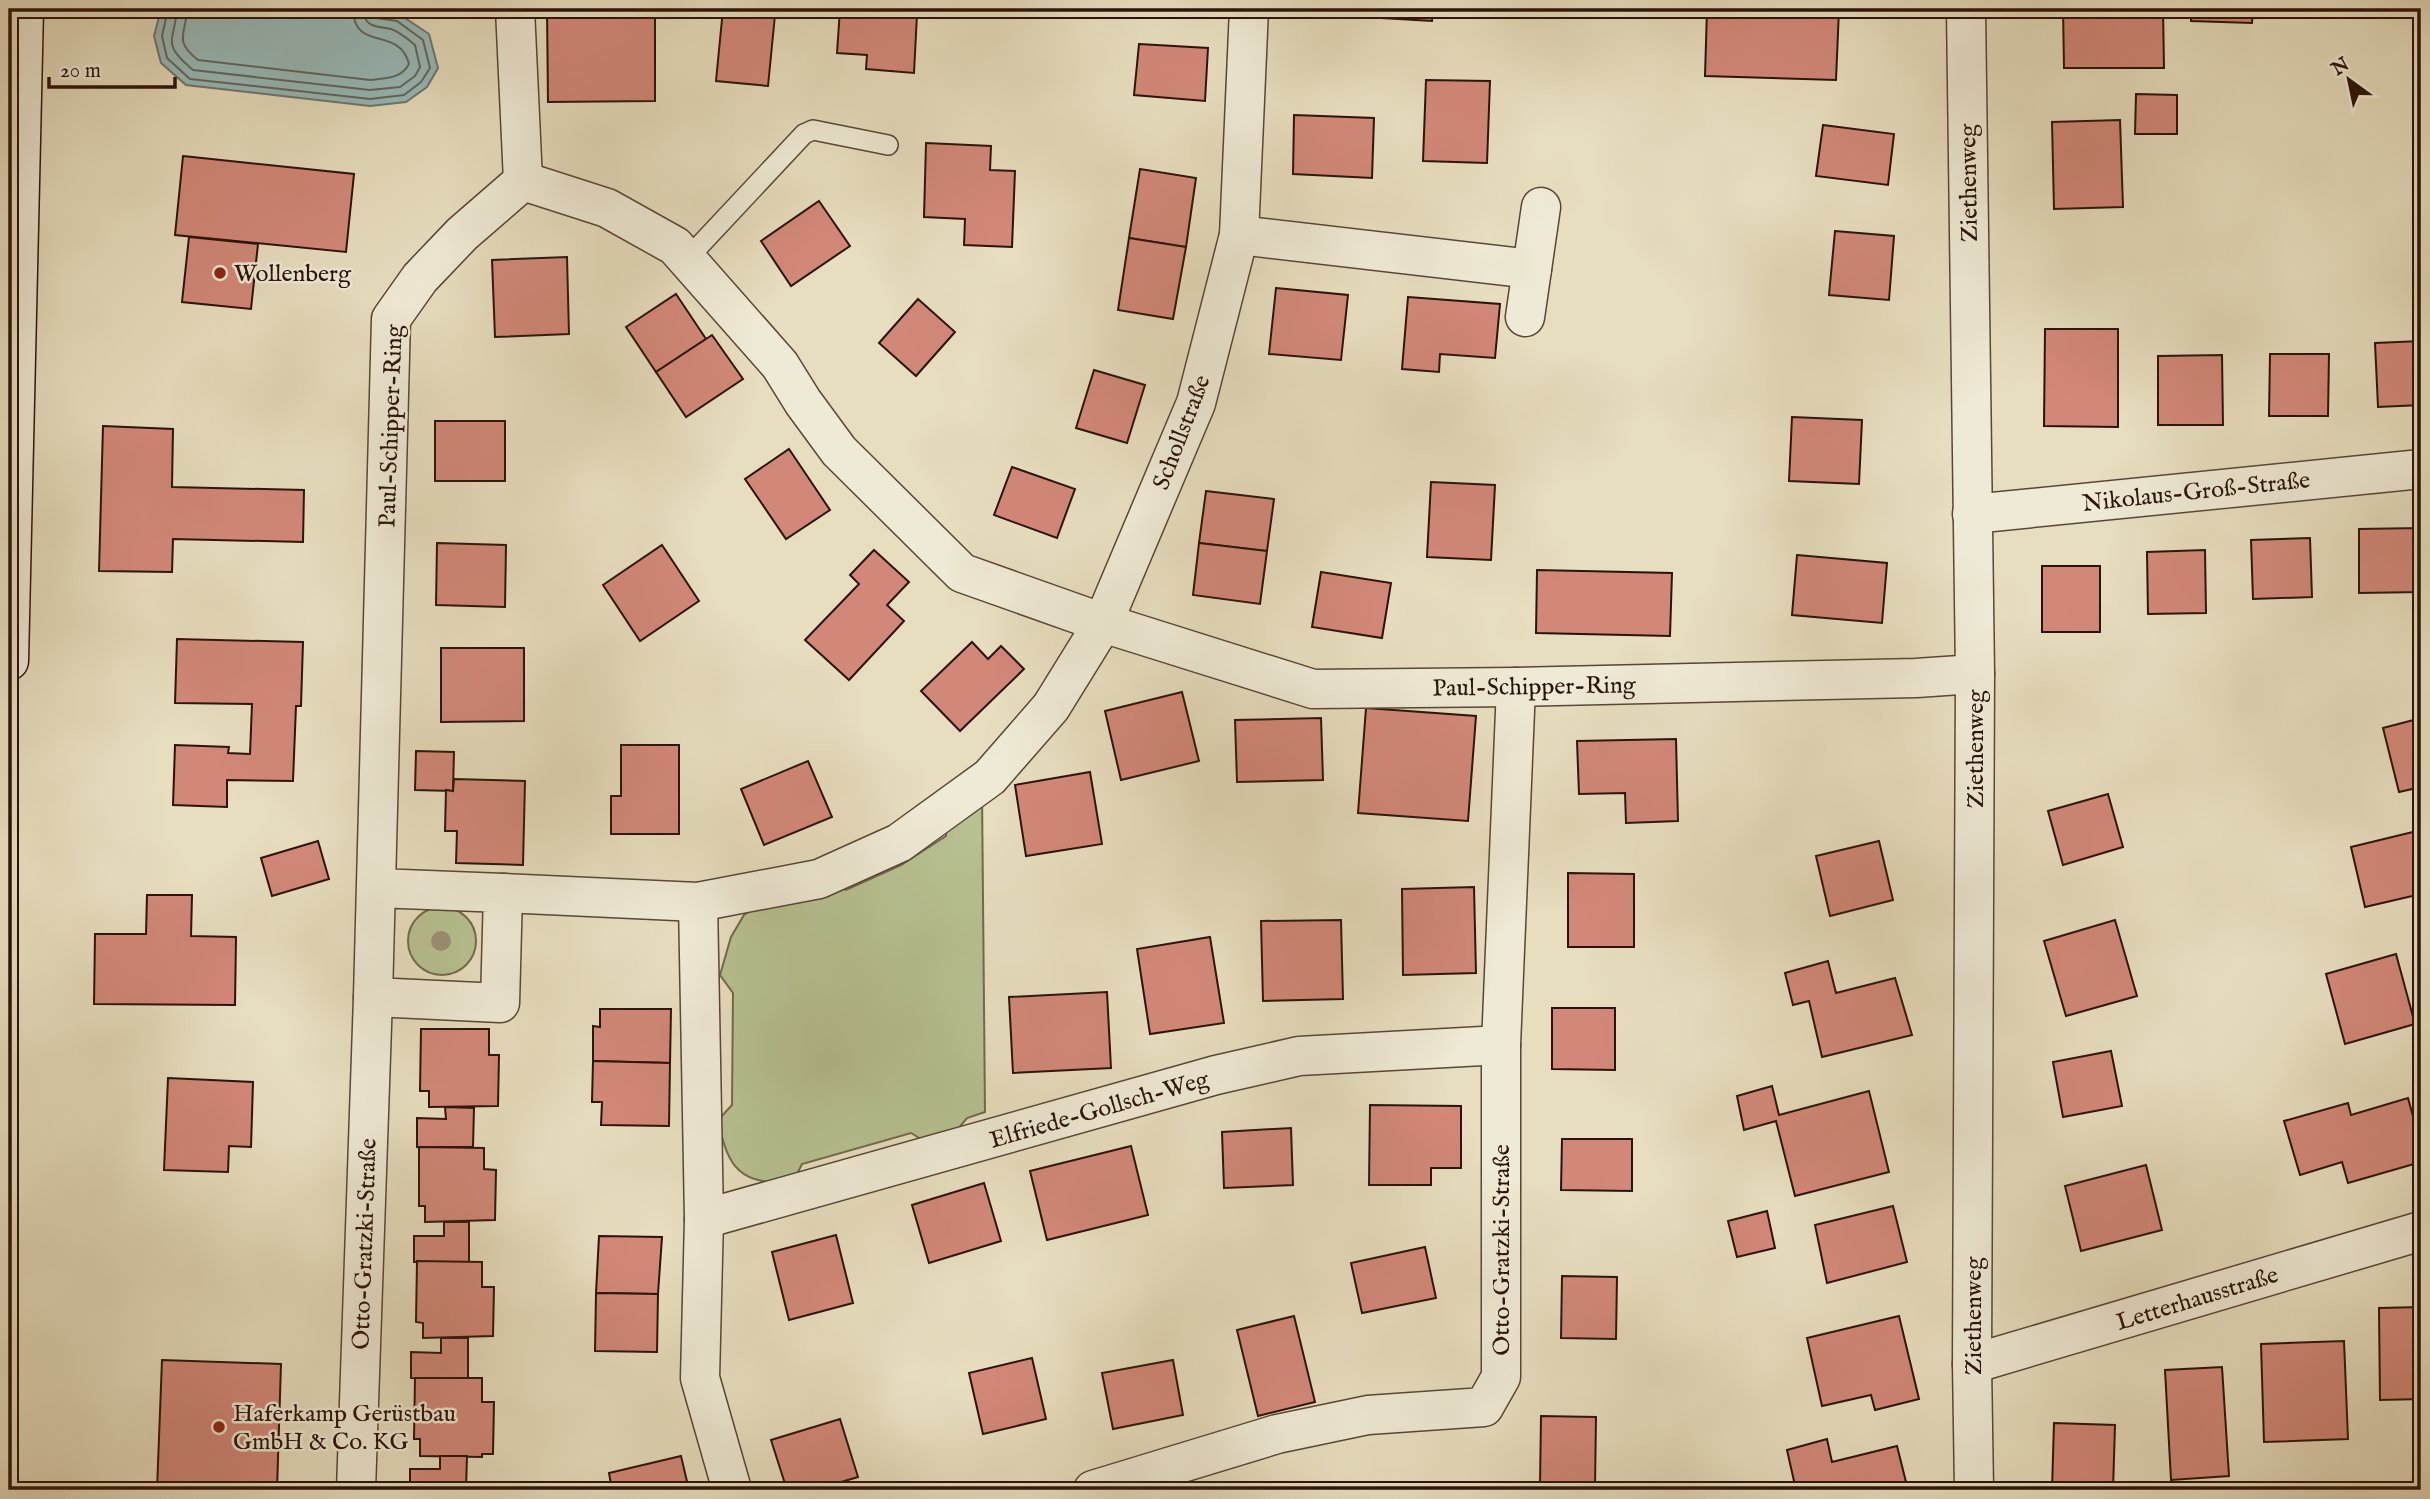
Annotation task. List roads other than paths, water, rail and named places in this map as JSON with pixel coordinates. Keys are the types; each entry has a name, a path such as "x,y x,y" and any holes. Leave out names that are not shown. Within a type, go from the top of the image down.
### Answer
{"street":[{"path":"9,662 24,9"},
{"path":"515,9 523,181"},
{"name":"Schollstraße","path":"1103,622 1196,403 1239,235 1249,9"},
{"name":"Ziethenweg","path":"1966,9 1975,674 1972,1364 1974,1490"},
{"name":"Paul-Schipper-Ring","path":"373,997 391,319 428,270 462,234 523,181 607,208 675,246 780,365 839,451 962,573 1103,622 1314,689 1916,678 1975,674"},
{"path":"1525,317 1541,207"},
{"path":"1239,235 1532,268"},
{"name":"Nikolaus-Groß-Straße","path":"1972,514 2421,469"},
{"path":"377,888 698,902 819,878 899,843 990,777 1051,707 1103,622"},
{"name":"Otto-Gratzki-Straße","path":"1093,1490 1277,1434 1368,1415 1484,1407 1501,1377 1501,1045 1516,687"},
{"path":"373,997 500,1003 503,894"},
{"path":"698,902 704,1219 700,1378 732,1490"},
{"name":"Otto-Gratzki-Straße","path":"356,1490 373,997"},
{"name":"Elfriede-Gollsch-Weg","path":"704,1219 1216,1075 1299,1056 1501,1045"},
{"name":"Letterhausstraße","path":"1972,1364 2421,1231"}],"lane":[{"path":"687,259 804,134 813,130 888,145"}],"water":[{"path":"163,9 351,9 399,14 429,34 438,68 427,87 406,102 370,106 186,85 161,63 154,36"}],"place":[{"name":"Wollenberg","path":"220,273"},
{"name":"Haferkamp Gerüstbau GmbH & Co. KG","path":"219,1427"}]}
